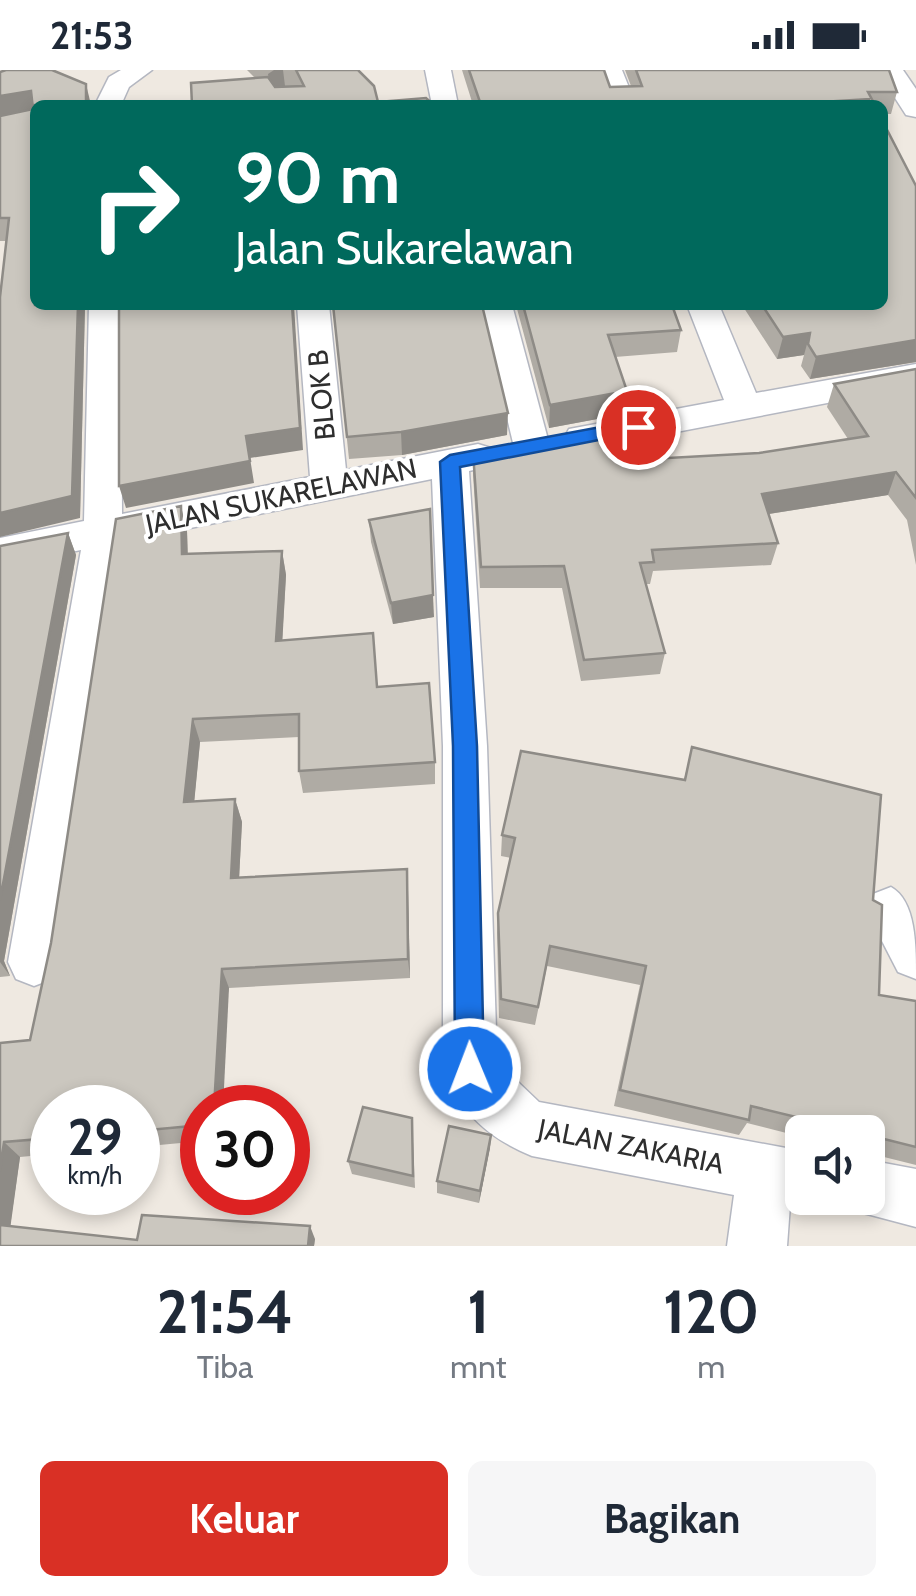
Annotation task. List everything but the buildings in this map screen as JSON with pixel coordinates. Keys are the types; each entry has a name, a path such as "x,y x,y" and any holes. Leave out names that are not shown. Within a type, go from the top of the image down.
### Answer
{"street":[{"path":"110,100 118,82 139,70"},
{"path":"438,70 443,100"},
{"path":"609,70 621,100"},
{"path":"890,70 916,109"},
{"path":"34,962 103,533 104,310"},
{"name":"BLOK B","path":"312,310 328,484"},
{"path":"497,310 532,448"},
{"path":"705,310 744,406"},
{"name":"JALAN SUKARELAWAN","path":"0,552 328,484 916,375"},
{"name":"JALAN ZAKARIA","path":"450,462 465,746 470,1069 484,1095 505,1114 532,1128 784,1175"},
{"path":"892,910 916,955"},
{"path":"756,1246 784,1175"},
{"path":"885,1193 916,1198"}],"route":[{"path":"470,1069 465,746 450,462 638,427"}]}
